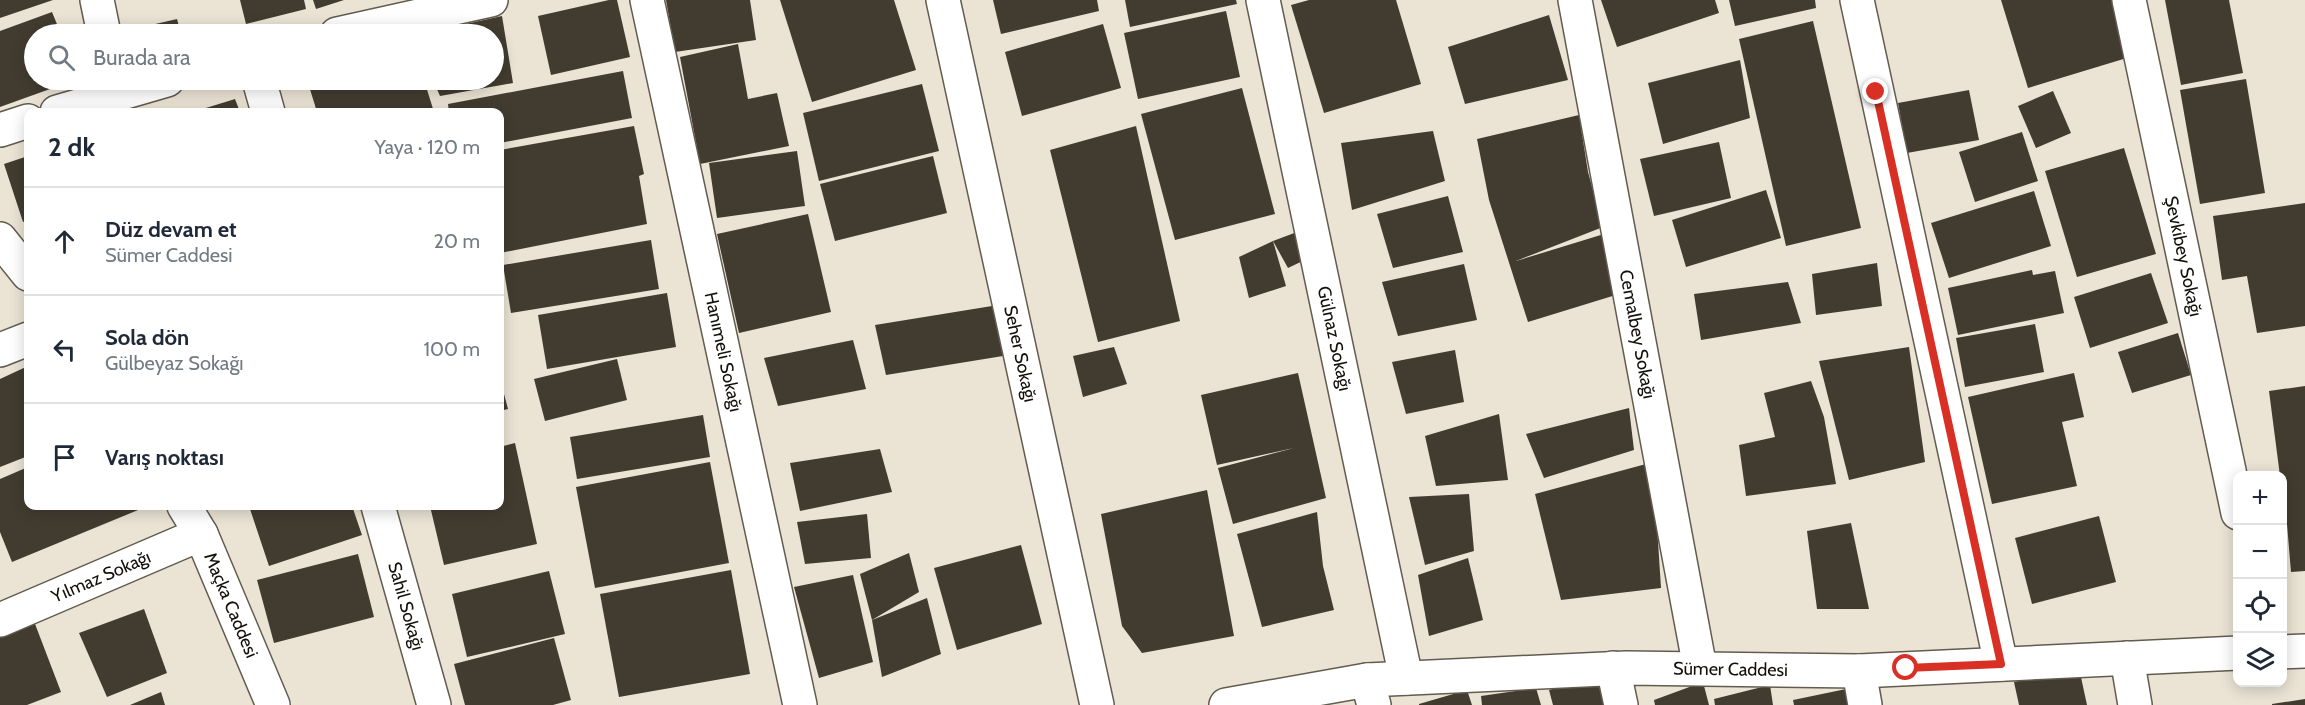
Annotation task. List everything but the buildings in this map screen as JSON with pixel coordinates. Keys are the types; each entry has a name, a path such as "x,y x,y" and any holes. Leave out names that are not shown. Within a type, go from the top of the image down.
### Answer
{"street":[{"path":"96,0 102,24"},
{"path":"360,24 388,11 491,0"},
{"name":"Hanımeli Sokağı","path":"647,0 800,705"},
{"name":"Seher Sokağı","path":"943,0 1097,705"},
{"name":"Gülnaz Sokağı","path":"1263,0 1406,678"},
{"name":"Cemalbey Sokağı","path":"1575,0 1700,669"},
{"path":"1857,0 2001,664"},
{"name":"Şevkibey Sokağı","path":"2129,0 2233,489"},
{"path":"66,108 107,90"},
{"path":"262,90 267,108"},
{"path":"0,130 24,122"},
{"path":"0,239 24,269"},
{"path":"0,350 24,341"},
{"name":"Maçka Caddesi","path":"186,510 201,534 273,705"},
{"name":"Sahil Sokağı","path":"379,510 434,705"},
{"name":"Yılmaz Sokağı","path":"0,620 201,534"},
{"path":"2287,652 2305,651"},
{"name":"Sümer Caddesi","path":"1226,705 1370,692 1406,678 1613,668 1859,671 2233,653"},
{"path":"2127,658 2135,705"},
{"path":"1613,668 1621,705"},
{"path":"1859,671 1865,705"}],"route":[{"path":"1876,92 2001,664 1906,668"}]}
